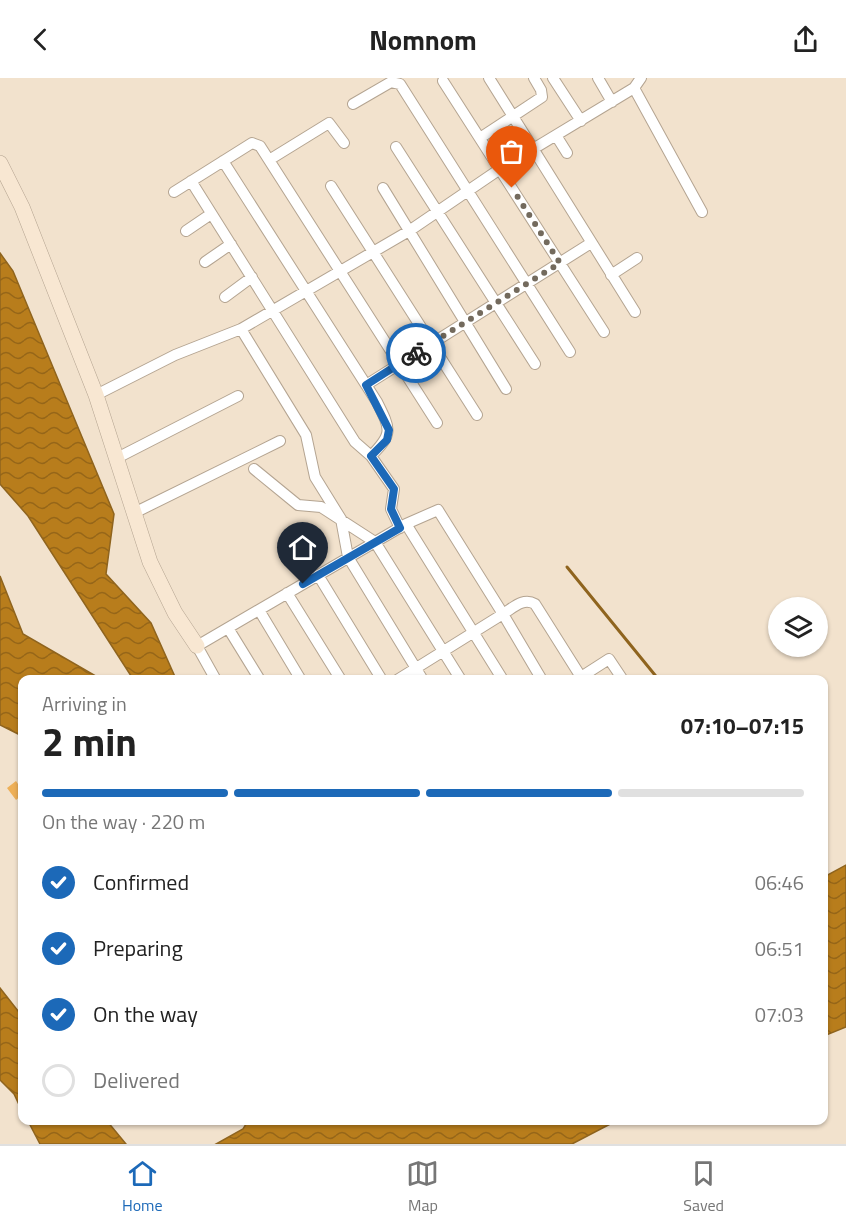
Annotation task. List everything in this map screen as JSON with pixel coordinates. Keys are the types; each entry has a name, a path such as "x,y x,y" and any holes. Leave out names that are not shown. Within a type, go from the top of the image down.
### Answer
{"street":[{"path":"489,78 635,312"},
{"path":"480,138 542,97 542,90 534,78"},
{"path":"553,78 581,121"},
{"path":"598,78 612,102"},
{"path":"443,81 604,332"},
{"path":"353,104 391,82 400,84 570,352"},
{"path":"96,395 175,356 241,328 307,291 409,231 500,170 612,102 637,83 702,213"},
{"path":"269,160 329,123 344,143"},
{"path":"557,137 567,153"},
{"path":"174,192 255,143 269,160 437,423"},
{"path":"396,147 535,364"},
{"path":"224,161 366,385 389,430 387,440 371,456"},
{"path":"0,164 22,207 96,395 150,562 175,613 213,675"},
{"path":"191,182 355,442 371,456 394,489 391,509 500,675"},
{"path":"331,186 477,415"},
{"path":"383,188 506,389"},
{"path":"186,231 211,214"},
{"path":"366,385 591,243"},
{"path":"205,262 231,244"},
{"path":"611,274 638,258"},
{"path":"225,297 252,277"},
{"path":"241,328 306,435 315,477 341,519 348,557 420,675"},
{"path":"117,458 238,396"},
{"path":"134,513 280,441"},
{"path":"254,469 298,505 321,507 375,542 457,675"},
{"path":"197,646 348,557 403,526 438,510 539,675"},
{"path":"318,575 379,675"},
{"path":"287,593 338,675"},
{"path":"405,675 522,602 530,601 535,604 580,675"},
{"path":"259,610 298,675"},
{"path":"228,628 257,675"},
{"path":"586,675 609,659 620,675"}],"water":[{"path":"0,253 13,271 114,514 106,574 151,623 174,675 130,675 28,516 0,484"},
{"path":"0,576 23,634 94,675 18,675 18,734 0,725"},
{"path":"846,865 846,1027 828,1034 828,875"},
{"path":"0,988 18,1011 18,1102 14,1094 0,1080"},
{"path":"30,1125 110,1125 126,1144 40,1144"},
{"path":"246,1125 608,1125 572,1144 216,1144 243,1129"}],"building":[{"path":"16,781 18,798 16,800 7,788"}],"waterway":[{"path":"567,567 655,675"}],"way so far":[{"path":"416,353 560,263 512,188"}],"route":[{"path":"303,584 400,528 391,509 395,496 394,489 371,456 387,440 389,430 377,402 366,385 416,353"}]}
